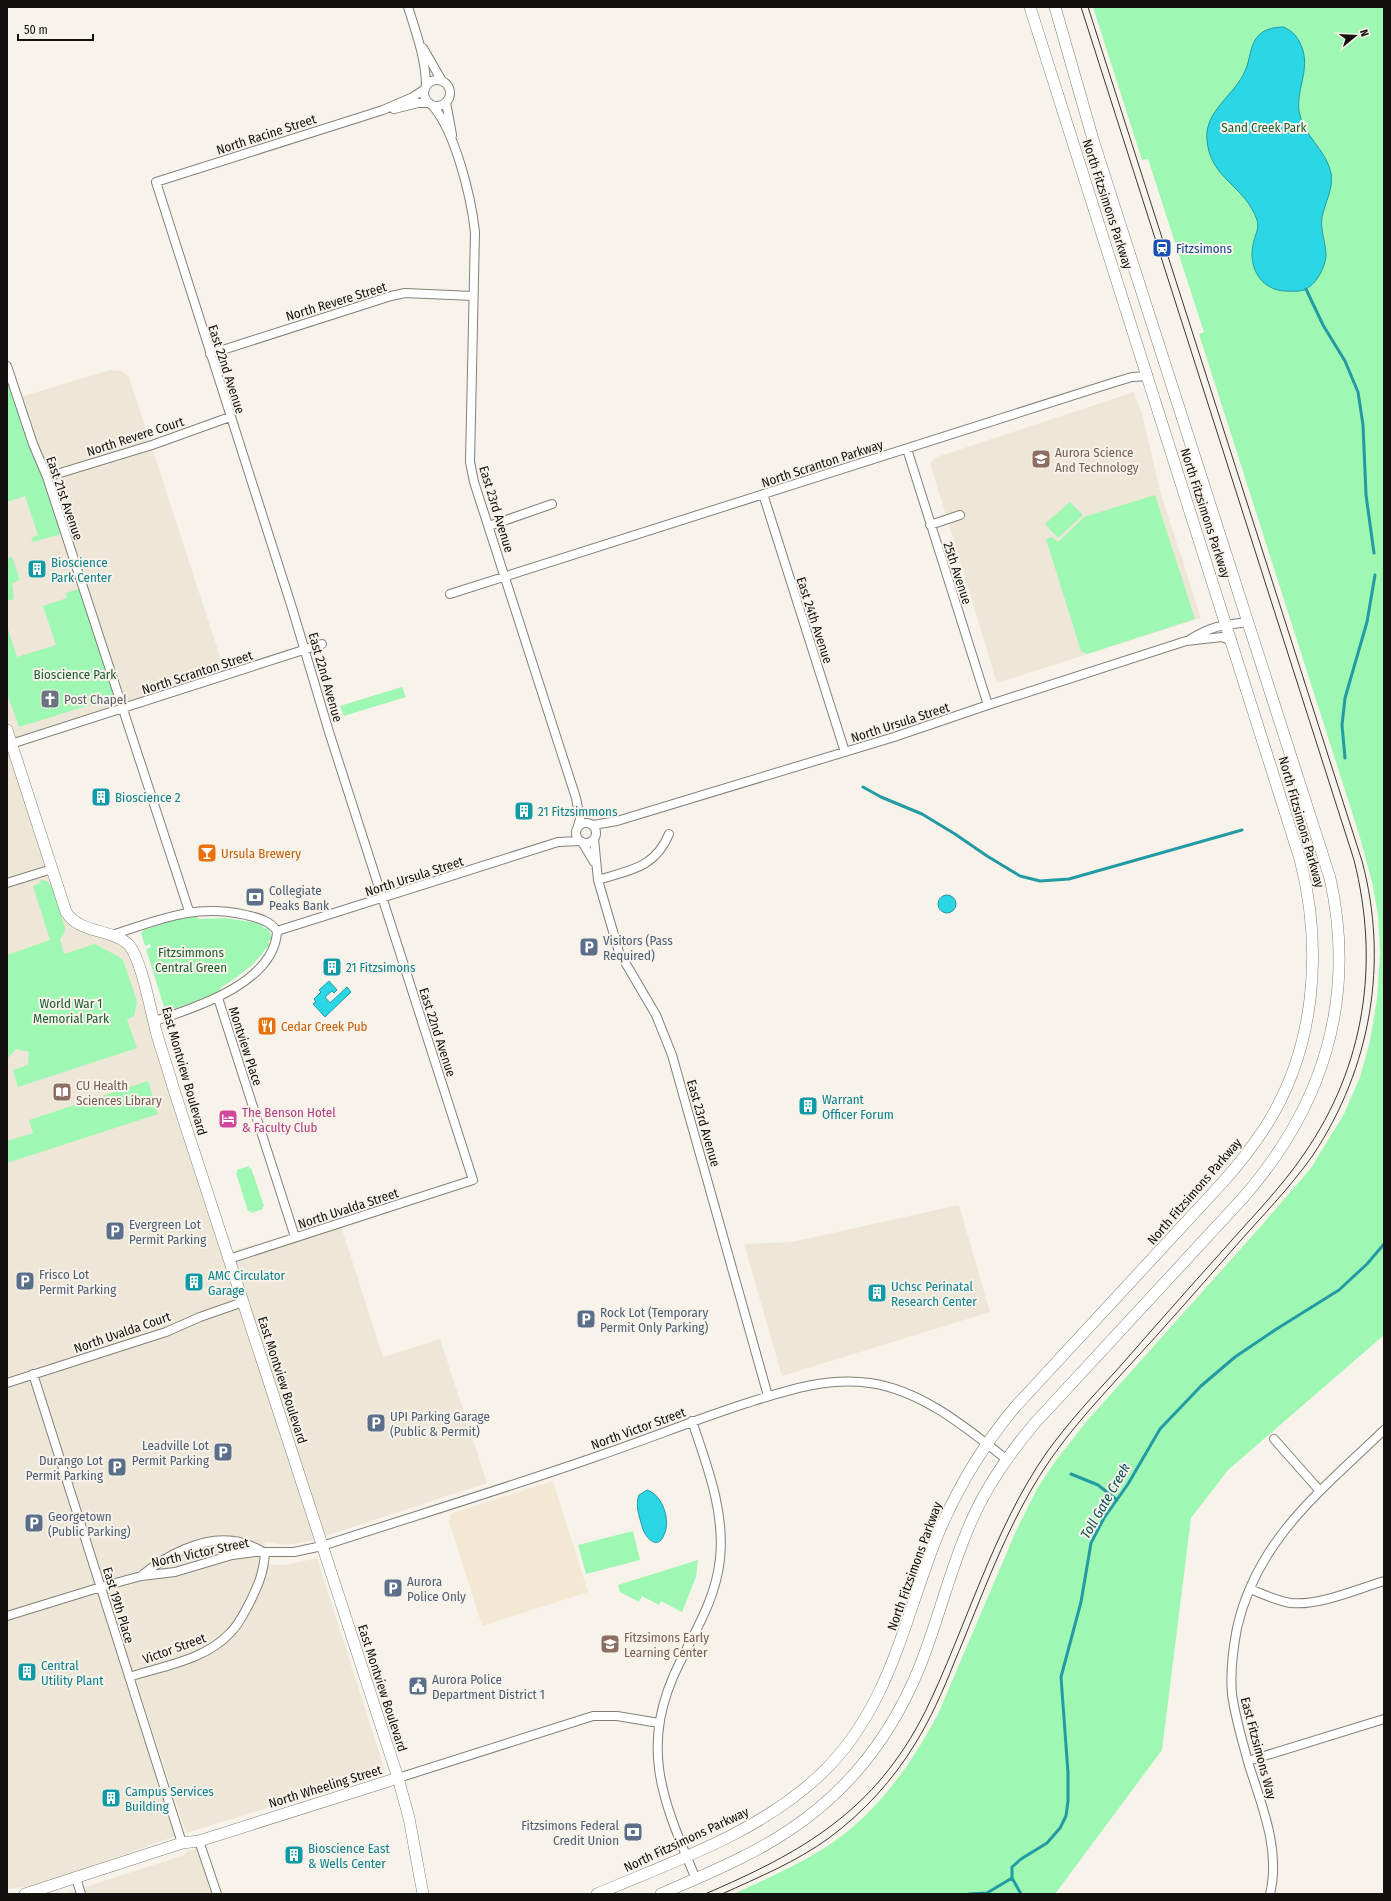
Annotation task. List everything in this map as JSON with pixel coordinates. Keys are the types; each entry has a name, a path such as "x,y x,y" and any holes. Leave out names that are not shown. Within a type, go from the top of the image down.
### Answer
{"main road":[{"name":"North Fitzsimons Parkway","path":"597,1894 739,1832 772,1812 820,1775 847,1745 869,1714 886,1680 939,1534 958,1490 986,1443 1016,1406 1213,1194 1247,1153 1270,1120 1286,1087 1297,1057 1308,1011 1313,970 1314,945 1310,903 1290,824 1030,7"},
{"name":"North Fitzsimons Parkway","path":"661,1894 750,1853 788,1832 836,1793 866,1760 890,1726 920,1666 968,1528 994,1478 1006,1459 1035,1423 1256,1183 1289,1139 1309,1098 1322,1065 1334,1016 1339,971 1340,944 1334,898 1321,847 1096,150 1055,7"},
{"name":"East Montview Boulevard","path":"7,730 63,903 70,918 80,925 112,935 126,943 134,951 173,1087 398,1778 409,1818 423,1894"},
{"name":"North Wheeling Street","path":"25,1894 182,1843 199,1841 398,1778"}],"street":[{"path":"408,7 419,40 426,75 425,97 431,104 440,105 446,102 449,90 442,81 419,40"},
{"path":"425,88 432,81 442,81"},
{"name":"North Racine Street","path":"383,110 414,96 425,88"},
{"name":"East 23rd Avenue","path":"446,102 453,144 472,210 475,232 470,462 474,482 576,798 580,819 577,828"},
{"name":"North Racine Street","path":"156,182 383,110 418,103 431,104"},
{"name":"East 23rd Avenue","path":"431,104 440,116 453,144"},
{"name":"East 22nd Avenue","path":"156,182 305,650 329,732 474,1180"},
{"name":"North Revere Street","path":"210,354 391,296 405,293 473,296"},
{"name":"East 21st Avenue","path":"7,366 33,444 47,477 189,912"},
{"name":"North Scranton Parkway","path":"450,594 1132,377 1148,376"},
{"name":"North Revere Court","path":"47,477 152,445 230,417"},
{"name":"25th Avenue","path":"907,449 988,705"},
{"name":"East 24th Avenue","path":"763,494 845,752"},
{"path":"489,526 552,504"},
{"path":"930,525 960,515"},
{"name":"North Ursula Street","path":"1188,641 1205,630 1226,624 1248,622"},
{"name":"North Ursula Street","path":"592,825 617,821 894,738 988,705 1188,641 1222,637 1232,641"},
{"name":"North Scranton Street","path":"11,744 322,644"},
{"name":"East 23rd Avenue","path":"576,798 592,825"},
{"name":"North Ursula Street","path":"595,838 617,821"},
{"path":"584,823 592,825 596,831 595,838 588,843 581,842 576,837 577,828 584,823"},
{"name":"North Ursula Street","path":"558,842 577,828"},
{"path":"598,880 647,864 658,853 669,834"},
{"name":"East 23rd Avenue","path":"595,838 598,880 619,952 653,1010 672,1055 768,1396"},
{"name":"North Ursula Street","path":"277,931 383,899 558,842 581,842"},
{"name":"East 23rd Avenue","path":"581,842 596,865"},
{"path":"7,883 52,869"},
{"path":"112,935 189,912 216,911 255,917 269,923 277,931 276,943 259,969 234,989 196,1008 155,1021"},
{"name":"Montview Place","path":"218,998 295,1238"},
{"name":"North Uvalda Street","path":"229,1259 474,1180"},
{"name":"North Uvalda Court","path":"7,1382 166,1332 200,1316 244,1302"},
{"name":"East 19th Place","path":"33,1374 182,1843"},
{"name":"North Victor Street","path":"7,1616 101,1587 141,1576 175,1572 232,1554 294,1552 322,1546 580,1462 692,1421 768,1396 824,1382 849,1381 877,1384 900,1390 929,1405 986,1443 1006,1459"},
{"path":"692,1421 710,1474 719,1511 721,1528 720,1559 718,1574 710,1602 672,1680 664,1700 659,1723 657,1754 659,1778 668,1808 696,1878"},
{"name":"East Fitzsimons Way","path":"1270,1894 1274,1856 1271,1837 1236,1718 1232,1673 1235,1639 1243,1607 1256,1574 1273,1544 1284,1529 1320,1491 1384,1430"},
{"path":"1274,1439 1320,1491"},
{"name":"North Victor Street","path":"141,1576 160,1561 170,1556 196,1546 216,1541 235,1541 265,1552"},
{"name":"Victor Street","path":"129,1677 205,1652 227,1636 239,1621 260,1582 264,1569 265,1552"},
{"path":"1250,1589 1280,1600 1297,1603 1318,1601 1384,1581"},
{"name":"North Wheeling Street","path":"398,1778 593,1716 617,1716 659,1723"},
{"path":"1248,1761 1384,1719"},
{"path":"199,1841 217,1894"},
{"path":"76,1878 81,1894"}],"shaded area":[{"path":"7,366 17,398 110,370 122,371 129,377 226,675 12,744 66,912 128,944 227,1252 298,1232 338,1217 383,1357 440,1339 487,1483 310,1541 286,1545 265,1542 264,1564 286,1565 317,1558 385,1771 186,1833 134,1675 124,1679 176,1836 41,1885 7,1889"},
{"path":"1134,392 1143,418 1161,494 1201,618 997,683 931,462 937,457"},
{"path":"959,1205 990,1312 782,1376 744,1244 792,1242"},
{"path":"553,1481 588,1592 482,1626 449,1521 450,1516 453,1513"},
{"path":"201,1847 217,1894 64,1894 184,1855 187,1851"}],"green space":[{"name":"Sand Creek Park","path":"1093,7 1384,7 1384,1335 1228,1470 1191,1518 1162,1750 1055,1894 733,1894 801,1862 823,1849 859,1822 903,1772 938,1714 1016,1531 1037,1489 1054,1463 1086,1422 1311,1168 1344,1114 1360,1077 1370,1041 1377,999 1380,953 1378,915 1372,882 1359,834 1199,334 1204,332 1148,159 1142,160"},
{"path":"7,364 65,533 33,542 31,538 38,535 25,496 7,502"},
{"path":"1155,495 1195,619 1087,654 1081,651 1046,539 1052,537 1058,542 1084,517"},
{"path":"1070,502 1083,515 1058,538 1045,524"},
{"path":"12,557 20,580 12,583 14,599 7,601 7,558"},
{"name":"Bioscience Park","path":"84,587 119,696 19,727 7,693 7,626 17,657 56,645 43,606 67,598 66,593"},
{"path":"402,687 406,697 344,716 340,706"},
{"name":"World War 1 Memorial Park","path":"40,880 47,881 53,889 65,928 64,934 60,939 64,954 95,944 117,955 123,960 137,1001 134,1016 127,1020 137,1048 18,1087 13,1070 28,1065 29,1052 16,1049 7,1059 7,955 50,940 33,886 41,883"},
{"name":"Fitzsimmons Central Green","path":"197,915 198,919 225,918 265,924 263,927 265,929 268,927 272,940 269,940 268,943 271,944 269,948 267,947 246,970 220,988 221,991 174,1009 172,1005 170,1006 170,1009 168,1009 164,1007 146,949 151,947 150,944 145,946 141,933 144,930 187,916"},
{"path":"148,1081 158,1114 7,1163 7,1141 33,1133 29,1120"},
{"path":"249,1166 264,1206 262,1207 263,1209 251,1213 248,1211 236,1173 237,1170"},
{"path":"633,1531 640,1560 586,1574 578,1545"},
{"path":"698,1560 696,1577 682,1612 661,1601 659,1605 642,1596 639,1602 620,1592 618,1585"}],"water":[{"path":"1283,27 1294,34 1303,50 1304,68 1299,102 1301,120 1328,164 1332,178 1322,217 1326,256 1324,266 1319,276 1308,288 1297,291 1277,290 1263,282 1258,276 1252,253 1258,226 1257,220 1252,208 1245,198 1214,164 1207,140 1207,130 1210,120 1240,80 1247,67 1256,38 1267,30"},
{"path":"947,895 953,898 956,904 953,910 947,913 941,910 938,904 941,898"},
{"path":"329,981 337,990 334,993 332,991 325,997 330,1003 347,987 351,992 325,1017 313,1004 316,1002 314,999 321,992 319,990"},
{"path":"647,1490 657,1497 666,1516 666,1529 661,1540 658,1542 651,1541 645,1534 637,1507 639,1495"}],"waterway":[{"path":"1306,289 1323,325 1345,361 1358,392 1363,425 1366,495 1374,553"},
{"path":"1345,758 1342,725 1345,698 1367,622 1375,575"},
{"path":"863,787 881,797 922,814 1020,876 1040,881 1069,879 1242,830"},
{"name":"Toll Gate Creek","path":"969,1894 987,1893 1012,1878 1012,1867 1021,1859 1047,1843 1060,1828 1066,1816 1068,1801 1068,1773 1061,1677 1081,1602 1091,1543 1104,1518 1128,1484 1160,1429 1201,1386 1235,1357 1339,1290 1367,1264 1384,1244"},
{"path":"1071,1474 1098,1485 1117,1500"},
{"path":"1012,1878 1021,1894"}],"tram line":[{"path":"705,1894 774,1862 833,1824 859,1802 883,1776 905,1747 925,1712 940,1680 995,1546 1028,1482 1047,1452 1071,1421 1266,1203 1295,1167 1325,1120 1341,1085 1353,1049 1362,1013 1366,975 1366,937 1362,899 1354,860 1081,7"},
{"path":"722,1894 790,1862 829,1838 866,1806 897,1770 921,1734 946,1684 1007,1537 1046,1466 1085,1415 1275,1202 1313,1155 1333,1122 1349,1087 1361,1050 1369,1013 1374,975 1374,937 1370,899 1362,861 1088,7"}],"place":[{"name":"Fitzsimons","path":"1162,248"},
{"name":"Aurora Science And Technology","path":"1041,459"},
{"name":"Bioscience Park Center","path":"37,569"},
{"name":"Post Chapel","path":"50,699"},
{"name":"Bioscience 2","path":"101,797"},
{"name":"21 Fitzsimmons","path":"524,811"},
{"name":"Ursula Brewery","path":"207,853"},
{"name":"Collegiate Peaks Bank","path":"255,897"},
{"name":"Visitors (Pass Required)","path":"589,947"},
{"name":"21 Fitzsimons","path":"332,967"},
{"name":"Cedar Creek Pub","path":"267,1026"},
{"name":"CU Health Sciences Library","path":"62,1092"},
{"name":"Warrant Officer Forum","path":"808,1106"},
{"name":"The Benson Hotel & Faculty Club","path":"228,1119"},
{"name":"Evergreen Lot Permit Parking","path":"115,1231"},
{"name":"Frisco Lot Permit Parking","path":"25,1281"},
{"name":"AMC Circulator Garage","path":"194,1282"},
{"name":"Uchsc Perinatal Research Center","path":"877,1293"},
{"name":"Rock Lot (Temporary Permit Only Parking)","path":"586,1319"},
{"name":"UPI Parking Garage (Public & Permit)","path":"376,1423"},
{"name":"Leadville Lot Permit Parking","path":"223,1452"},
{"name":"Durango Lot Permit Parking","path":"117,1467"},
{"name":"Georgetown (Public Parking)","path":"34,1523"},
{"name":"Aurora Police Only","path":"393,1588"},
{"name":"Fitzsimons Early Learning Center","path":"610,1644"},
{"name":"Central Utility Plant","path":"27,1672"},
{"name":"Aurora Police Department District 1","path":"418,1686"},
{"name":"Campus Services Building","path":"111,1798"},
{"name":"Fitzsimons Federal Credit Union","path":"633,1832"},
{"name":"Bioscience East & Wells Center","path":"294,1855"}]}
